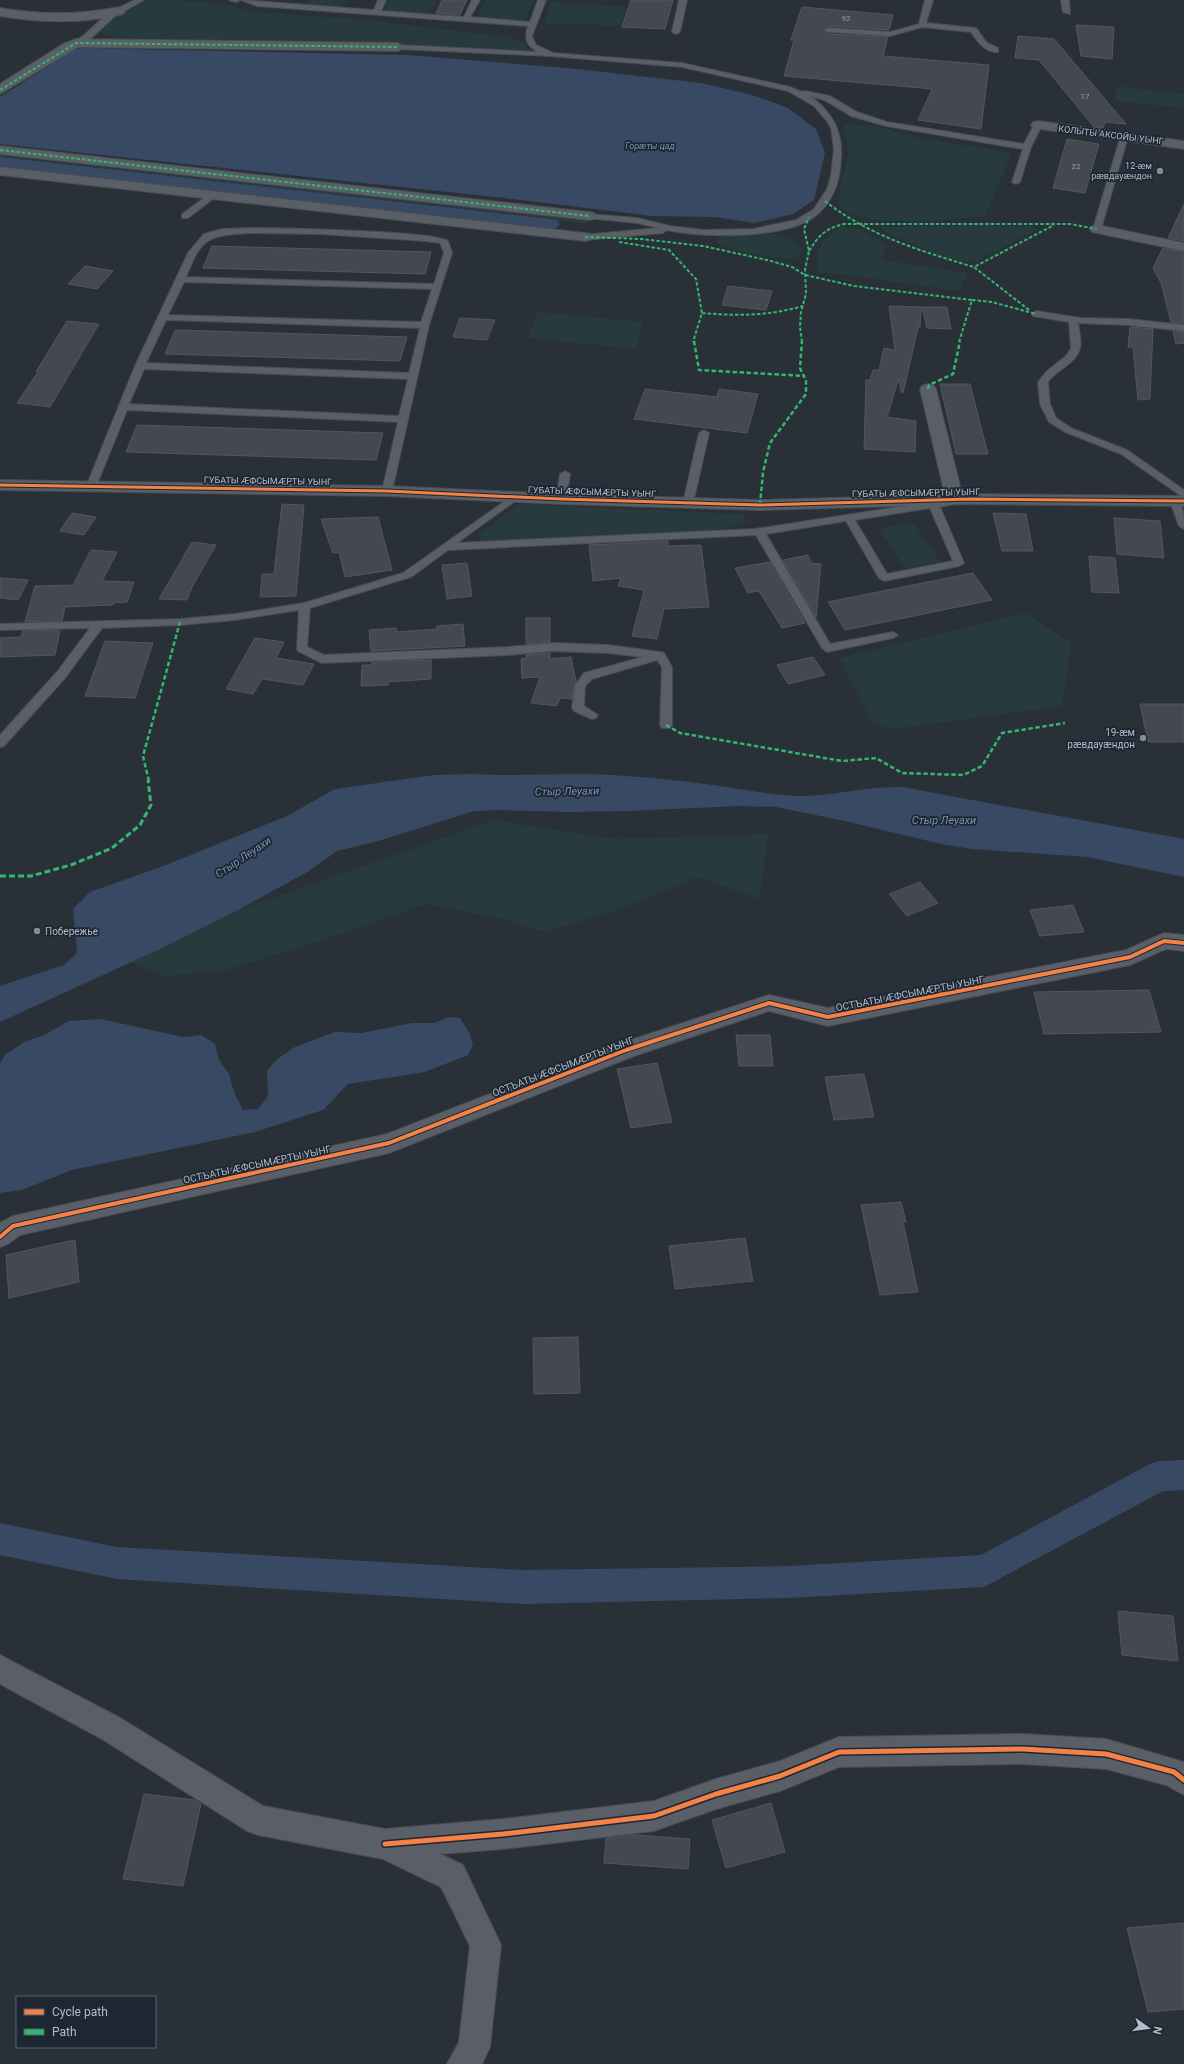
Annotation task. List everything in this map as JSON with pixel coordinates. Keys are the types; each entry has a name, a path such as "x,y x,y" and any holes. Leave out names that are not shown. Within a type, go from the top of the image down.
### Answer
{"street":[{"path":"0,12 63,18 90,16 119,11"},
{"path":"0,90 67,46 76,43 398,47"},
{"name":"КОЛЫТЫ АКСОЙЫ УЫНГ","path":"1038,126 1184,145"},
{"path":"0,150 589,216"},
{"path":"0,171 585,237"},
{"path":"1097,229 1184,247"},
{"path":"928,389 962,500"},
{"name":"ГУБАТЫ ÆФСЫМÆРТЫ УЫНГ","path":"0,485 387,491 561,499 760,505 962,500 1181,499"},
{"name":"ОСТЪАТЫ ÆФСЫМÆРТЫ УЫНГ","path":"0,1237 13,1226 389,1143 626,1050 769,1003 828,1017 1130,957 1164,941 1184,943"},
{"path":"0,1669 112,1729 258,1820 385,1844 452,1876 486,1945 474,2047 463,2064"},
{"path":"385,1844 503,1834 654,1816 716,1794 780,1776 839,1752 1023,1749 1106,1754 1174,1772 1184,1780"}],"lane":[{"path":"76,43 85,39 98,26 119,11 140,0"},
{"path":"245,0 257,4 533,24"},
{"path":"376,13 382,0"},
{"path":"466,19 476,0"},
{"path":"542,0 528,36 529,42 536,49 553,55"},
{"path":"676,32 683,0"},
{"path":"922,25 929,0"},
{"path":"1065,0 1067,12"},
{"path":"828,30 890,34 922,25 973,30 984,45 995,50"},
{"path":"398,47 553,55 682,65 827,98 854,114 886,124 1027,147"},
{"path":"585,237 672,229 743,232 800,222 809,217 825,201 832,188 837,165 838,141 833,123 820,107 804,95 790,89"},
{"path":"1016,182 1027,147 1038,126"},
{"path":"1097,229 1124,137"},
{"path":"185,216 214,195"},
{"path":"589,216 651,223 672,229"},
{"path":"91,487 140,366 182,279 190,254 208,235 242,229 414,236 444,241 448,253 425,325 387,491"},
{"path":"182,279 438,287"},
{"path":"1036,314 1073,320 1128,322 1184,328"},
{"path":"163,317 425,325"},
{"path":"1073,320 1076,348 1071,357 1049,374 1043,382 1045,404 1052,420 1068,430 1124,452 1181,499 1184,526"},
{"path":"140,366 413,376"},
{"path":"123,407 404,419"},
{"path":"688,503 704,433"},
{"path":"561,499 566,474"},
{"path":"0,627 180,622 235,617 305,606 407,575 516,497"},
{"path":"446,547 759,532 962,500"},
{"path":"849,518 884,578 959,563 934,505"},
{"path":"759,532 826,648 893,635"},
{"path":"305,606 302,649 322,659 508,651 553,647 608,649 660,656 667,667 666,725"},
{"path":"0,743 61,675 99,624"},
{"path":"592,715 578,708 580,685 588,676 660,656"}],"green space":[{"path":"147,0 174,0 214,3 254,12 355,19 509,37 524,42 529,50 520,52 395,44 116,39 99,32 111,20"},
{"path":"310,0 345,0 341,8 307,5"},
{"path":"389,0 436,0 429,13 425,15 387,12 385,10"},
{"path":"485,0 534,0 525,20 520,21 482,18 478,16"},
{"path":"550,2 627,7 621,26 544,23"},
{"path":"1117,86 1184,94 1184,108 1115,101"},
{"path":"848,124 875,126 924,139 1005,151 1011,156 985,216 930,221 904,221 880,220 859,216 844,210 839,200 848,156 848,142 843,128"},
{"path":"0,154 587,221 590,223 585,224 0,158"},
{"path":"984,225 1034,226 1037,230 977,261 967,261 928,251 882,230 883,227"},
{"path":"842,227 860,229 886,244 881,260 968,273 958,291 834,273 817,273 817,257 820,245 828,235"},
{"path":"775,234 792,240 803,248 797,259 746,253 717,244 717,238 730,235"},
{"path":"538,312 643,322 635,349 528,338"},
{"path":"519,504 742,514 749,521 726,529 481,543 479,534"},
{"path":"913,522 940,562 905,569 879,529"},
{"path":"1026,613 1071,643 1062,706 895,729 872,722 839,658"},
{"path":"494,820 614,839 768,834 760,899 697,877 629,906 545,932 498,918 426,904 323,940 222,971 163,976 131,962 238,910"}],"water":[{"name":"Горӕты цад","path":"83,48 408,55 567,68 701,83 752,95 788,108 816,129 825,153 814,200 793,214 754,223 715,217 653,216 504,198 0,144 0,97 73,50"},
{"name":"Стыр Леуахи","path":"587,774 638,777 689,782 763,793 799,796 812,796 876,788 902,787 1184,839 1184,877 1087,857 972,849 941,844 845,821 776,807 739,806 566,812 499,810 474,811 378,841 337,851 309,871 238,910 160,949 0,1022 0,986 64,965 77,953 73,909 90,892 166,865 287,816 335,789 434,775"},
{"path":"449,1017 460,1018 470,1034 473,1045 468,1055 425,1072 348,1084 323,1110 255,1132 72,1170 22,1190 0,1193 0,1063 5,1055 24,1042 44,1035 69,1021 101,1019 183,1037 201,1035 215,1044 219,1060 229,1074 234,1092 243,1110 258,1109 268,1096 267,1071 276,1060 295,1047 335,1032 361,1033 412,1023 435,1023"}],"building":[{"path":"442,0 467,0 460,15 436,13"},
{"path":"631,0 673,0 665,29 622,27"},
{"path":"802,7 893,15 889,30 828,26 823,29 828,34 888,37 883,56 989,65 981,129 918,120 932,89 784,76 794,40 791,40"},
{"path":"1076,25 1114,27 1112,59 1081,56"},
{"path":"1018,36 1054,39 1126,124 1105,122 1103,128 1094,127 1039,60 1015,58"},
{"path":"1067,139 1099,144 1085,193 1053,188"},
{"path":"1184,204 1184,241 1168,238"},
{"path":"212,246 431,252 425,274 203,268"},
{"path":"1163,248 1184,252 1184,323 1171,322 1161,283 1153,268"},
{"path":"85,266 113,271 97,289 68,284"},
{"path":"728,286 772,291 766,310 722,305"},
{"path":"889,306 921,307 920,328 918,328 903,393 901,392 899,378 887,417 916,421 915,452 864,449 866,380 870,380 873,370 879,370 884,348 895,350"},
{"path":"922,307 947,307 951,329 927,328"},
{"path":"460,318 495,320 487,340 453,337"},
{"path":"67,321 99,324 50,407 17,403 38,372 36,372"},
{"path":"1130,327 1153,329 1150,399 1138,400 1133,347 1128,347"},
{"path":"175,330 407,337 400,361 165,354"},
{"path":"1173,331 1184,332 1184,343 1176,344"},
{"path":"940,384 970,384 988,454 956,454"},
{"path":"645,389 717,397 719,389 758,394 747,433 634,419"},
{"path":"137,425 383,433 376,460 126,452"},
{"path":"282,504 304,505 296,596 260,597 262,574 274,574"},
{"path":"72,513 96,517 84,535 60,531"},
{"path":"993,513 1026,514 1033,551 1002,551"},
{"path":"378,517 392,570 345,577 339,552 333,553 321,519"},
{"path":"1114,518 1160,521 1164,558 1117,554"},
{"path":"668,541 668,546 701,545 709,607 664,609 657,639 632,636 644,590 618,586 621,578 593,581 589,545"},
{"path":"192,542 216,545 192,587 187,600 159,599"},
{"path":"91,550 117,552 102,581 134,582 127,602 113,603 113,605 65,607 62,621 25,622 35,586 73,585"},
{"path":"808,555 811,563 821,564 816,617 783,560"},
{"path":"1089,556 1115,558 1119,593 1092,592"},
{"path":"770,562 805,623 782,628 759,591 748,593 735,568"},
{"path":"467,563 472,596 447,599 442,565"},
{"path":"973,573 992,600 845,630 828,602"},
{"path":"0,578 28,580 18,600 0,598"},
{"path":"526,618 550,618 550,642 526,644"},
{"path":"463,624 465,646 371,651 369,630 396,628 397,632 437,629 437,626"},
{"path":"60,630 55,655 0,657 0,638 21,637 23,631"},
{"path":"255,638 284,642 276,658 314,664 303,685 262,679 253,694 226,689"},
{"path":"105,641 153,643 135,698 85,696"},
{"path":"550,653 550,659 571,657 576,681 572,699 560,698 557,706 531,703 540,677 522,678 521,659 526,658 526,655"},
{"path":"813,657 825,675 788,684 777,665"},
{"path":"431,660 431,679 388,682 388,685 361,686 362,665 372,665 372,662"},
{"path":"1140,704 1184,704 1184,742 1148,742"},
{"path":"920,882 938,903 907,916 889,894"},
{"path":"1073,905 1084,932 1040,936 1030,910"},
{"path":"1149,990 1161,1032 1044,1034 1034,992"},
{"path":"736,1035 770,1035 773,1066 739,1066"},
{"path":"657,1063 672,1122 631,1128 617,1069"},
{"path":"864,1074 874,1117 834,1120 825,1077"},
{"path":"901,1202 906,1222 903,1222 918,1292 880,1295 861,1205"},
{"path":"745,1238 753,1281 675,1289 669,1246"},
{"path":"75,1240 79,1282 9,1298 6,1255"},
{"path":"578,1337 580,1393 534,1394 533,1338"},
{"path":"1118,1611 1173,1616 1178,1661 1122,1655"},
{"path":"144,1794 195,1800 201,1804 183,1886 123,1879"},
{"path":"771,1803 785,1852 726,1868 712,1820"},
{"path":"636,1835 690,1839 688,1869 604,1863 606,1838"},
{"path":"1184,1923 1184,2009 1148,2012 1127,1928"}],"waterway":[{"path":"0,162 551,224"},
{"path":"0,1539 117,1563 523,1587 789,1582 984,1571 1159,1476 1184,1475"}],"marked path":[{"path":"0,90 67,47 76,43 398,47"},
{"path":"0,150 589,216"},
{"path":"825,201 840,213 858,224 896,242 974,267"},
{"path":"760,505 763,472 770,443 806,394 806,381 800,368 803,347 800,327 801,312 806,294 805,270 809,251 804,229 809,217"},
{"path":"809,251 822,233 826,230 844,224 1070,224 1097,229"},
{"path":"1029,310 974,267 1054,225"},
{"path":"585,237 641,239 703,246 767,260 792,267 805,275 854,286 972,300"},
{"path":"619,242 669,250 696,279 702,313 693,344 699,370 805,376"},
{"path":"928,389 929,385 953,374 955,357 972,300 992,302 1036,314"},
{"path":"702,313 753,315 790,310 803,306"},
{"path":"0,876 31,876 71,865 112,848 140,825 151,805 149,782 143,756 180,622"},
{"path":"666,725 680,733 842,761 876,758 902,773 963,775 982,766 1002,733 1065,723"}],"cycle path":[{"path":"0,485 387,491 561,499 760,505 970,499 1184,501"},
{"path":"0,1237 13,1226 389,1143 626,1050 769,1003 828,1017 1130,957 1164,941 1184,943"},
{"path":"385,1844 503,1834 654,1816 716,1794 780,1776 839,1752 1023,1749 1106,1754 1174,1772 1184,1780"}],"place":[{"name":"12-æм рӕвдауӕндон","path":"1160,171"},
{"name":"19-æм рӕвдауӕндон","path":"1143,738"},
{"name":"Побережье","path":"37,931"}]}
